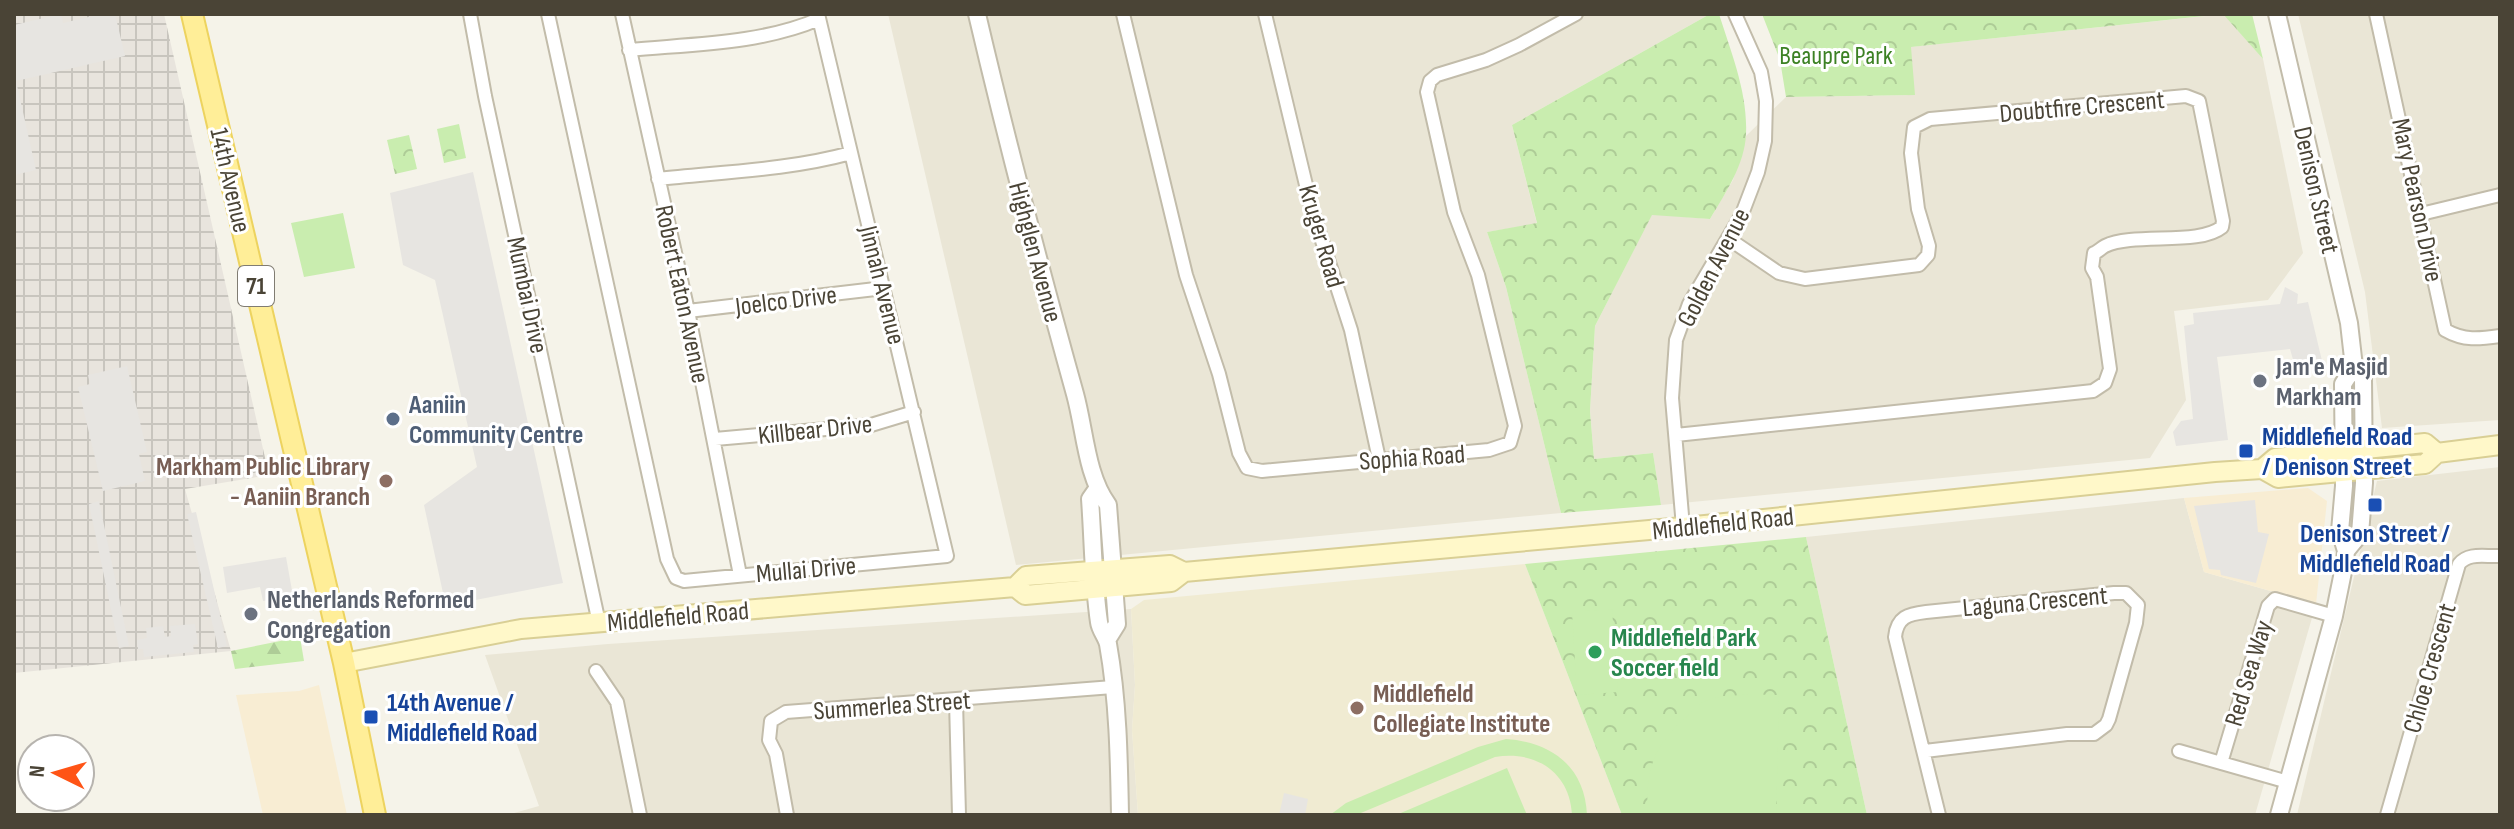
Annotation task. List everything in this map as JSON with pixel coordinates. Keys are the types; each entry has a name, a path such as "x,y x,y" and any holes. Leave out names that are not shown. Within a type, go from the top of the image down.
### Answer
{"main road":[{"name":"14th Avenue","path":"192,14 344,663 375,815"},
{"name":"Middlefield Road","path":"2262,469 2275,458 2344,450 2425,443 2437,453"},
{"name":"Middlefield Road","path":"344,663 521,629 1015,587 1025,595 1095,580 1115,579 1170,565 1184,572 1683,527 2187,474 2262,469 2278,478 2425,464 2437,453 2500,445"}],"street":[{"name":"Mumbai Drive","path":"470,14 599,623"},
{"name":"Mullai Drive","path":"548,14 664,544 676,578 684,581 947,556"},
{"name":"Robert Eaton Avenue","path":"622,14 715,439 740,575"},
{"name":"Highglen Avenue","path":"977,14 1022,201 1081,413 1097,489 1108,505 1117,624 1107,640"},
{"name":"Sophia Road","path":"1123,14 1186,275 1219,374 1242,460 1247,468 1262,471 1489,450 1506,446 1514,435 1515,426 1482,292 1454,212 1427,92 1430,81 1437,75 1467,68 1576,14"},
{"name":"Kruger Road","path":"1265,14 1312,210 1351,330 1379,459"},
{"name":"Golden Avenue","path":"1683,527 1672,398 1676,340 1689,304 1729,239 1758,172 1765,141 1766,101 1761,72 1735,14"},
{"name":"Denison Street","path":"2277,14 2349,323 2354,367 2363,379 2364,470 2360,534 2346,551"},
{"name":"Mary Pearson Drive","path":"2376,14 2445,330 2471,340 2500,336"},
{"path":"629,50 748,38 803,26 818,16"},
{"name":"Jinnah Avenue","path":"818,16 947,556"},
{"name":"Doubtfire Crescent","path":"1676,435 2093,391 2105,383 2110,369 2097,277 2092,268 2094,253 2105,246 2125,242 2208,236 2222,227 2223,221 2199,101 2186,96 1930,119 1914,127 1911,153 1918,209 1929,246 1928,255 1919,265 1805,279 1779,273 1729,239"},
{"path":"658,179 768,168 851,153"},
{"path":"2421,214 2500,195"},
{"name":"Joelco Drive","path":"688,311 884,288"},
{"name":"Denison Street","path":"2279,815 2334,616 2346,551 2340,531 2344,472 2343,384 2354,367"},
{"name":"Killbear Drive","path":"715,439 871,425 914,412"},
{"name":"Highglen Avenue","path":"1097,489 1090,499 1095,580 1100,627 1107,640 1113,687 1120,815"},
{"name":"Chloe Crescent","path":"2387,815 2459,564 2464,558 2473,556 2500,556"},
{"name":"Laguna Crescent","path":"1925,751 2067,734 2094,734 2101,730 2109,719 2139,611 2138,605 2126,593 2114,593 1902,617 1895,637 1939,815"},
{"name":"Red Sea Way","path":"2221,763 2268,606 2275,599 2334,616"},
{"path":"596,671 617,702 640,815"},
{"name":"Summerlea Street","path":"787,815 776,754 769,740 771,721 786,712 1113,687"},
{"path":"956,701 959,815"},
{"path":"2179,751 2288,782"}],"shaded area":[{"path":"14,14 164,14 269,475 185,489 231,651 14,673"},
{"path":"61,14 63,23 115,14 125,56 16,81 36,170 14,175 14,25"},
{"path":"888,14 1710,14 1512,125 1537,224 1487,232 1506,287 1561,513 1016,565"},
{"path":"2224,14 2263,59 2303,253 2268,300 2174,311 2186,400 2150,458 1661,505 1653,453 1594,459 1590,411 1595,326 1652,214 1710,219 1733,180 1746,136 1786,97 1914,95 1910,47"},
{"path":"2298,14 2500,14 2500,420 2382,428 2365,292"},
{"path":"473,172 563,583 455,604 443,593 424,505 477,467 435,280 403,265 390,193"},
{"path":"2285,287 2298,294 2297,304 2308,302 2323,365 2296,370 2290,349 2217,357 2228,440 2176,446 2173,432 2181,421 2193,419 2184,326 2194,324 2193,313 2280,304"},
{"path":"127,366 147,452 139,454 145,481 103,491 78,387 90,384 88,375"},
{"path":"2500,467 2500,815 2297,815 2377,481"},
{"path":"2308,488 2327,501 2316,604 2204,572 2184,498"},
{"path":"2184,498 2204,572 2316,604 2255,815 1867,815 1806,537"},
{"path":"2255,500 2258,532 2269,534 2256,583 2209,569 2194,506"},
{"path":"99,501 129,646 119,648 89,504"},
{"path":"196,512 227,646 218,648 187,514"},
{"path":"286,557 293,596 263,601 260,587 227,593 223,567"},
{"name":"Middlefield Collegiate Institute","path":"1525,564 1622,815 1138,815 1132,730 1135,685 1131,609 1144,600"},
{"path":"1131,609 1135,685 1132,730 1138,815 507,815 539,806 485,655"},
{"path":"195,624 198,644 193,645 194,652 144,657 143,649 138,649 137,640 147,638 146,628 163,626 165,637 171,636 170,626"},
{"path":"319,685 347,815 263,815 236,695 299,691"},
{"path":"1284,793 1308,799 1305,815 1279,815"}],"green space":[{"path":"1710,14 1719,14 1744,103 1745,145 1738,167 1710,219 1652,215 1595,326 1590,411 1594,459 1653,453 1661,505 1561,513 1506,287 1487,232 1537,223 1512,125"},
{"name":"Beaupre Park","path":"1762,14 2223,14 1911,47 1915,95 1786,97 1780,60"},
{"path":"2223,14 2252,14 2263,59"},
{"path":"459,124 466,158 444,163 437,129"},
{"path":"409,135 417,169 395,174 387,140"},
{"path":"343,213 355,268 304,277 291,223"},
{"path":"1806,537 1867,815 1622,815 1525,564"},
{"name":"Middlefield Park Soccer field","path":"1612,609 1618,692 1577,695 1572,612"},
{"path":"300,637 304,661 235,669 231,651"},
{"path":"1779,695 1776,815 1648,815 1648,786 1653,762 1664,740 1695,707 1720,697"},
{"path":"1506,739 1538,745 1563,760 1580,783 1587,815 1572,815 1565,787 1548,767 1524,757 1510,756 1495,757 1356,815 1330,815 1346,803 1478,747"},
{"path":"1507,768 1527,815 1396,815"}],"place":[{"name":"Jam'e Masjid Markham","path":"2260,381"},
{"name":"Aaniin Community Centre","path":"393,419"},
{"name":"Middlefield Road / Denison Street","path":"2246,451"},
{"name":"Markham Public Library - Aaniin Branch","path":"386,481"},
{"name":"Denison Street / Middlefield Road","path":"2375,505"},
{"name":"Netherlands Reformed Congregation","path":"251,614"},
{"name":"Middlefield Park Soccer field","path":"1595,652"},
{"name":"Middlefield Collegiate Institute","path":"1357,708"},
{"name":"14th Avenue / Middlefield Road","path":"371,717"}]}
